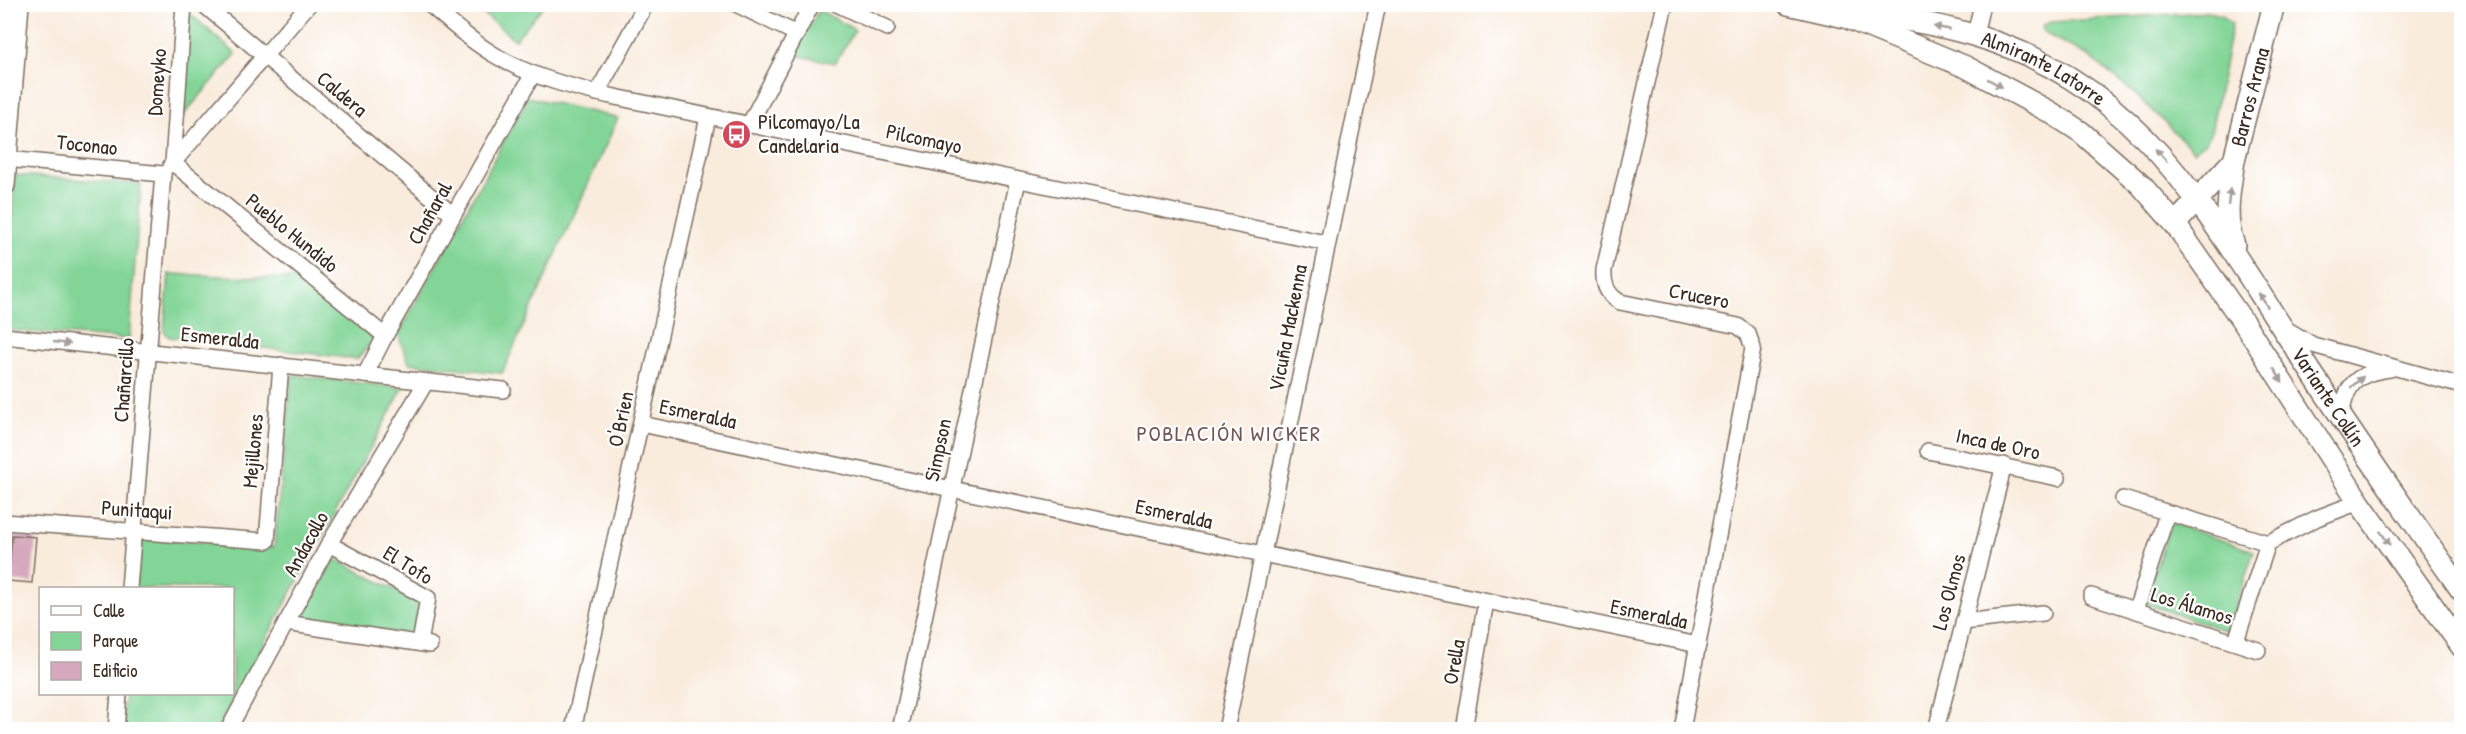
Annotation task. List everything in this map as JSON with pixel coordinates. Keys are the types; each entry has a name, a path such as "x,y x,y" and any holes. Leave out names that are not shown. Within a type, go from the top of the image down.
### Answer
{"main road":[{"path":"4,184 18,4"},
{"name":"Almirante Latorre","path":"1788,4 1845,17 1966,67 2050,112 2081,132 2110,156 2141,185 2175,224"},
{"name":"Barros Arana","path":"2175,224 2234,160 2274,4"},
{"name":"Almirante Latorre","path":"1845,17 1890,17 1975,36 2024,53 2061,71 2093,92 2138,129 2198,200"},
{"path":"2234,160 2228,224 2232,242 2246,273"},
{"name":"Variante Collín","path":"2198,200 2342,419 2462,591"},
{"name":"Variante Collín","path":"2175,224 2246,326 2359,502 2462,647"}],"street":[{"name":"Domeyko","path":"168,168 184,4"},
{"name":"Caldera","path":"203,4 453,215"},
{"path":"168,168 309,4"},
{"name":"Pilcomayo","path":"429,4 480,46 499,58 533,74 597,93 1326,243"},
{"path":"597,93 646,4"},
{"path":"736,4 797,34"},
{"path":"749,125 812,4"},
{"path":"837,4 887,28"},
{"name":"Vicuña Mackenna","path":"1226,729 1264,554 1326,243 1378,4"},
{"name":"Crucero","path":"1665,4 1604,278 1607,291 1620,302 1731,323 1743,329 1751,341 1752,355 1682,729"},
{"path":"1975,36 1982,4"},
{"name":"Chañaral","path":"365,375 533,74"},
{"name":"O'Brien","path":"573,729 708,117"},
{"name":"Toconao","path":"6,159 168,168"},
{"name":"Pueblo Hundido","path":"168,168 385,336"},
{"name":"Chañarcillo","path":"129,587 147,352 168,168"},
{"name":"Simpson","path":"900,729 1018,180"},
{"path":"2278,323 2313,345 2462,386"},
{"name":"Esmeralda","path":"4,336 503,390"},
{"name":"Mejillones","path":"267,541 281,365"},
{"path":"2342,419 2344,396 2357,380 2375,371 2396,368"},
{"name":"Andacollo","path":"228,729 329,544 426,382"},
{"name":"Esmeralda","path":"641,424 1698,645"},
{"name":"Inca de Oro","path":"1928,451 2058,478"},
{"name":"Los Olmos","path":"1936,729 2004,465"},
{"path":"2123,499 2268,543 2317,518 2359,502"},
{"name":"Los Álamos","path":"2136,610 2167,514"},
{"name":"Punitaqui","path":"4,522 267,541"},
{"name":"Los Álamos","path":"2236,641 2268,543"},
{"name":"El Tofo","path":"286,623 425,644 428,598 329,544"},
{"name":"Los Álamos","path":"2091,596 2258,650"},
{"name":"Orella","path":"1464,729 1486,601"},
{"path":"1963,622 2043,613"},
{"path":"116,729 119,695"}],"green space":[{"path":"473,5 544,5 515,40"},
{"path":"182,7 236,54 173,127"},
{"path":"819,10 855,30 835,63 794,55"},
{"path":"2209,12 2220,15 2232,24 2211,132 2206,142 2194,151 2137,96 2089,56 2044,33 2042,26 2051,22"},
{"path":"528,97 618,118 502,373 409,363 398,335"},
{"path":"15,175 141,184 129,339 5,330 5,301"},
{"path":"169,274 301,279 374,339 357,359 169,337 164,331"},
{"path":"292,375 403,388 217,729 121,730 125,695 234,695 234,587 134,587 139,538 274,547"},
{"path":"2171,523 2254,551 2227,631 2144,603"},
{"path":"335,559 419,602 412,636 301,618"}],"building":[{"path":"12,535 36,537 32,583 8,581"}],"place":[{"name":"Pilcomayo/La Candelaria","path":"737,134"}],"district":[{"name":"POBLACIÓN WICKER","path":"1229,433"}]}
